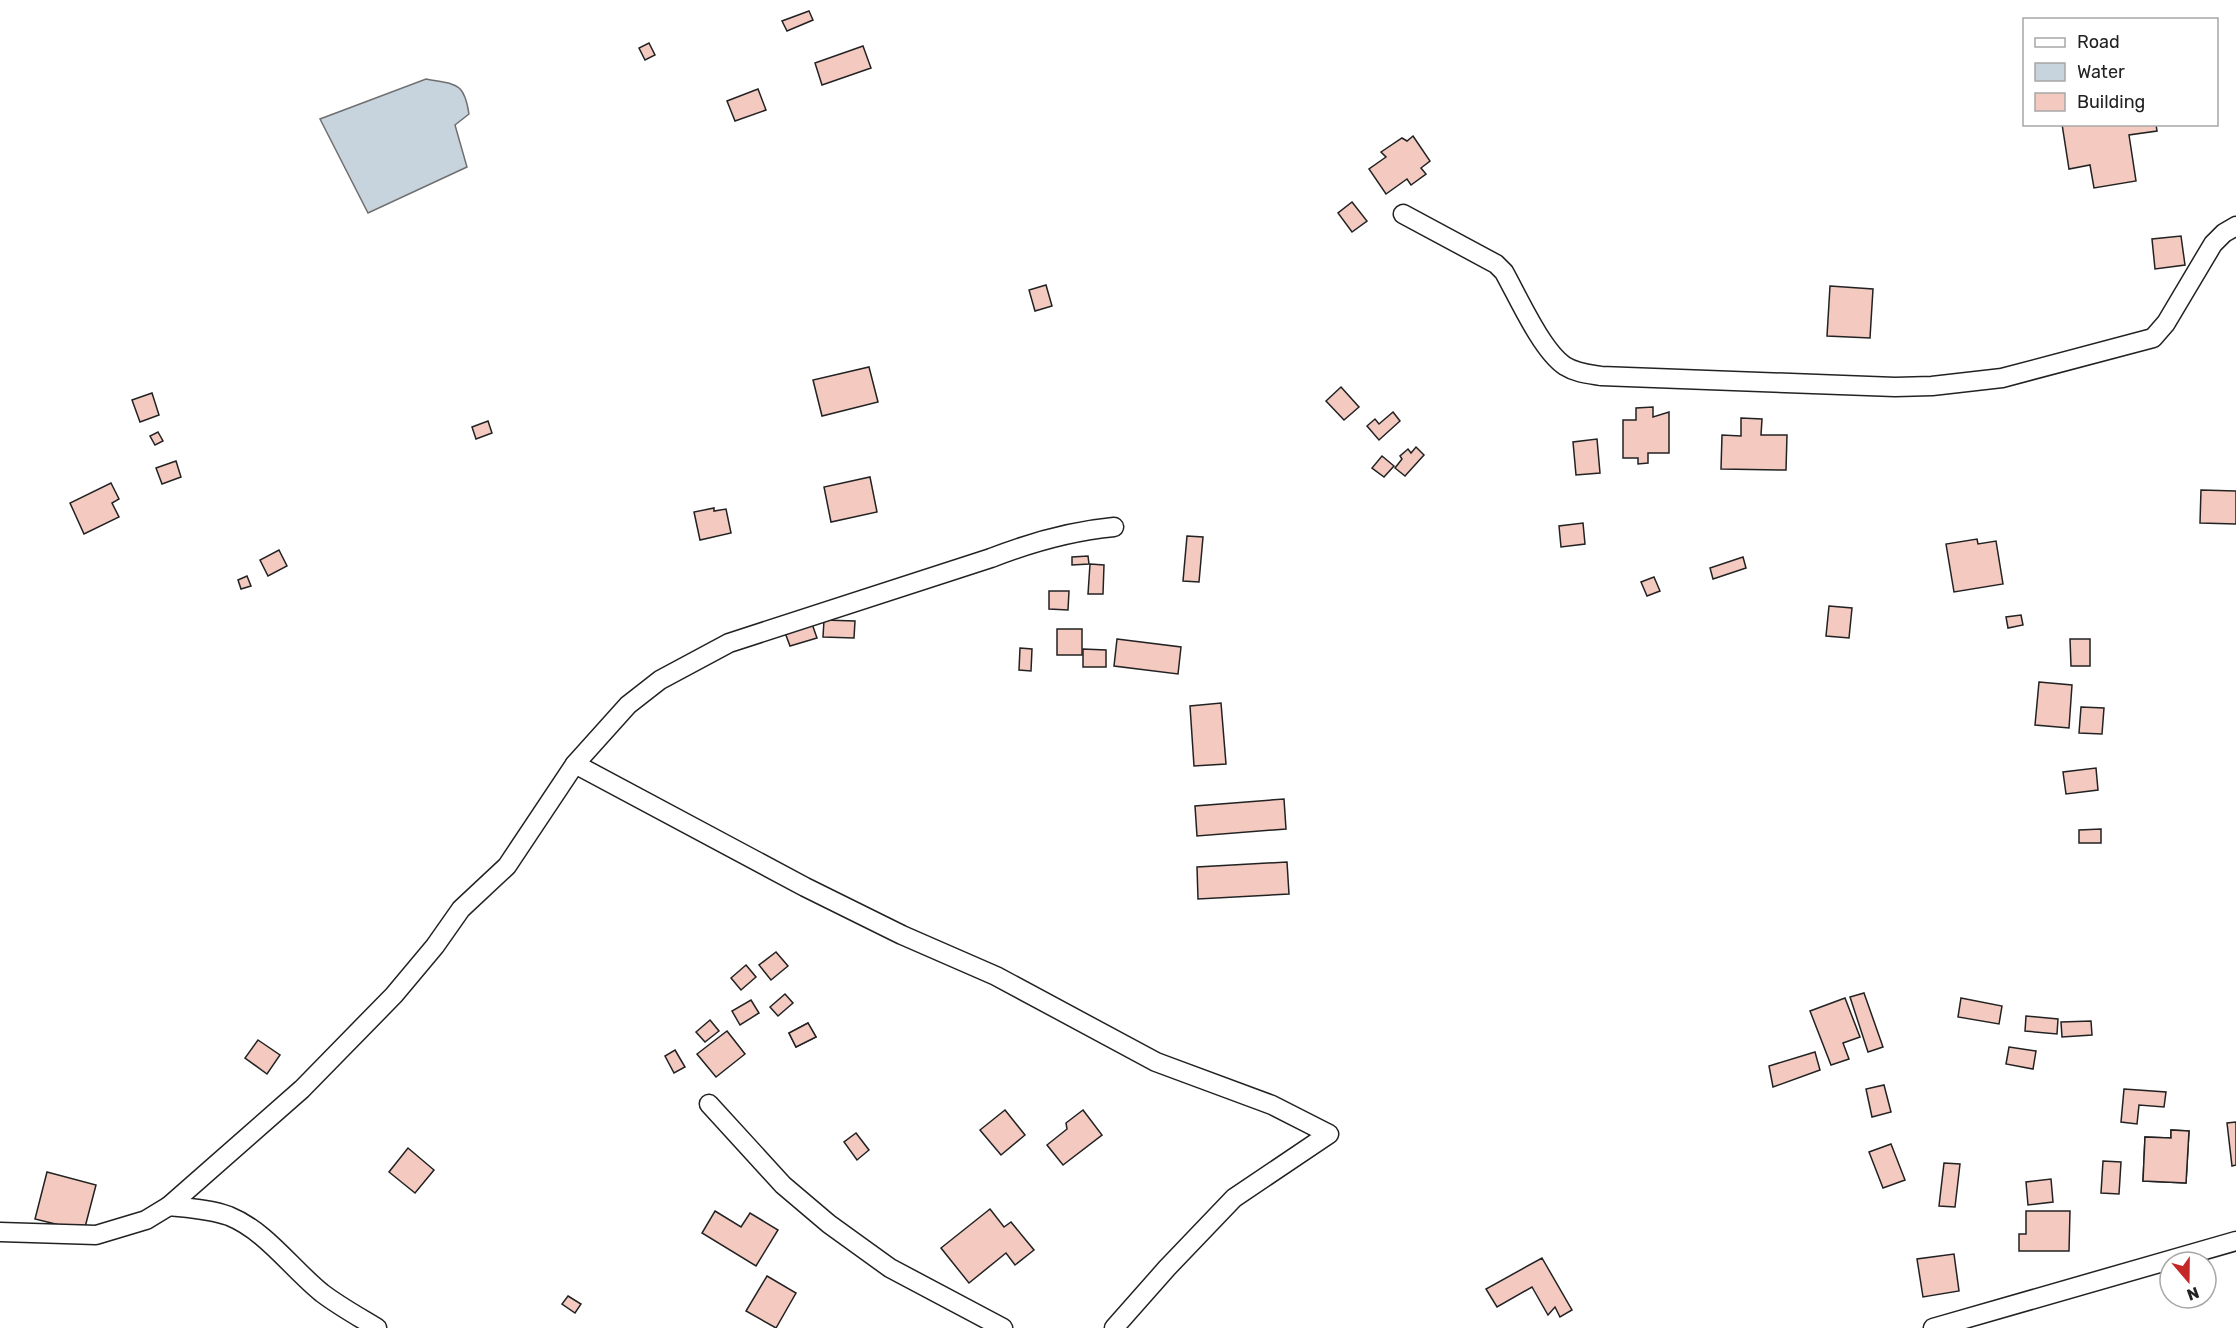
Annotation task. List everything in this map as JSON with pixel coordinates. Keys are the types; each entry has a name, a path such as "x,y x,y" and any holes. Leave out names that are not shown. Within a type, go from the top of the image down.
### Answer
{"street":[{"path":"1403,214 1496,264 1504,272 1546,345 1564,365 1579,372 1601,376 1895,387 2002,378 2152,338 2166,323 2213,244 2224,233 2236,226"},
{"path":"0,1232 96,1235 146,1220 169,1206 302,1089 394,995 435,946 461,909 507,866 575,765 628,705 660,680 729,643 1029,544 1079,530 1114,526"},
{"path":"575,765 805,887 902,934 996,975 1156,1062 1272,1105 1329,1134 1234,1198 1114,1328"},
{"path":"709,1104 783,1185 829,1224 890,1268 1003,1328"},
{"path":"169,1206 204,1210 229,1216 276,1249 290,1265 323,1294 377,1328"},
{"path":"1933,1328 2236,1242"}],"water":[{"path":"426,79 457,86 464,95 469,114 455,125 467,167 368,213 320,119"}],"building":[{"path":"809,11 813,20 787,31 782,21"},
{"path":"649,43 655,55 645,60 639,48"},
{"path":"863,46 871,68 822,85 815,63"},
{"path":"758,89 766,110 735,121 727,101"},
{"path":"2062,126 2156,126 2157,131 2129,135 2136,181 2094,188 2090,165 2069,169"},
{"path":"1413,136 1430,161 1421,168 1426,174 1411,185 1407,179 1386,194 1369,169 1386,157 1381,152 1402,138 1407,141"},
{"path":"1352,202 1367,221 1352,232 1338,213"},
{"path":"2181,236 2185,265 2155,269 2152,239"},
{"path":"1046,285 1052,306 1035,311 1029,290"},
{"path":"1830,286 1873,289 1870,338 1827,336"},
{"path":"869,367 878,402 822,416 813,380"},
{"path":"1341,387 1359,407 1344,420 1326,401"},
{"path":"152,393 159,415 140,422 132,400"},
{"path":"1653,407 1653,417 1669,412 1669,453 1648,453 1648,463 1638,464 1638,458 1623,458 1623,420 1636,420 1636,408"},
{"path":"1393,412 1400,421 1379,440 1367,426 1375,419 1379,424"},
{"path":"1741,418 1762,419 1761,435 1787,435 1786,470 1721,469 1722,435 1741,436"},
{"path":"488,421 492,433 476,439 472,427"},
{"path":"158,432 163,441 155,445 150,436"},
{"path":"1597,439 1600,473 1576,475 1573,442"},
{"path":"1416,447 1424,455 1405,476 1395,468 1402,459 1400,456 1408,449 1411,453"},
{"path":"1382,456 1394,466 1384,477 1372,468"},
{"path":"176,461 181,477 162,484 156,468"},
{"path":"870,477 877,512 831,522 824,487"},
{"path":"111,483 119,499 112,503 119,517 84,534 70,503"},
{"path":"2201,490 2236,491 2236,524 2200,523"},
{"path":"714,508 714,511 726,509 731,533 700,540 694,512"},
{"path":"1583,523 1585,544 1561,547 1559,526"},
{"path":"1187,536 1203,537 1199,582 1183,581"},
{"path":"1977,539 1978,544 1996,541 2003,584 1954,592 1946,544"},
{"path":"279,550 287,566 268,576 260,560"},
{"path":"1088,556 1089,564 1072,565 1072,557"},
{"path":"1743,557 1746,568 1713,579 1710,568"},
{"path":"1090,564 1104,565 1103,594 1088,594"},
{"path":"247,576 251,586 241,589 238,580"},
{"path":"1654,577 1660,591 1647,596 1641,582"},
{"path":"1049,591 1069,591 1068,610 1049,609"},
{"path":"1829,606 1852,608 1849,638 1826,636"},
{"path":"2021,615 2023,625 2008,628 2006,617"},
{"path":"824,620 855,621 854,638 823,637"},
{"path":"811,621 817,638 790,646 784,630"},
{"path":"1057,629 1082,629 1082,655 1057,655"},
{"path":"1117,639 1181,647 1178,674 1114,666"},
{"path":"2070,639 2090,639 2090,666 2071,666"},
{"path":"1020,648 1032,649 1031,671 1019,670"},
{"path":"1083,649 1106,650 1106,667 1083,667"},
{"path":"2039,682 2072,685 2069,728 2035,725"},
{"path":"1221,703 1226,764 1194,766 1190,706"},
{"path":"2081,707 2104,708 2102,734 2079,733"},
{"path":"2096,768 2098,790 2066,794 2063,772"},
{"path":"1284,799 1286,829 1197,836 1195,806"},
{"path":"2101,829 2101,843 2079,843 2079,830"},
{"path":"1287,862 1289,894 1198,899 1197,867"},
{"path":"776,952 788,966 771,980 759,965"},
{"path":"746,965 756,977 741,990 731,978"},
{"path":"1864,993 1883,1047 1868,1052 1850,997"},
{"path":"785,994 793,1003 778,1016 770,1007"},
{"path":"1845,998 1860,1037 1843,1043 1849,1059 1831,1065 1810,1011"},
{"path":"1961,998 2002,1006 1999,1024 1958,1017"},
{"path":"751,1000 759,1013 740,1025 732,1011"},
{"path":"2026,1016 2058,1019 2057,1034 2025,1031"},
{"path":"710,1020 719,1031 705,1042 696,1032"},
{"path":"2091,1021 2092,1035 2062,1037 2061,1022"},
{"path":"808,1023 816,1037 796,1047 789,1033"},
{"path":"808,1023 816,1037 796,1047 789,1033"},
{"path":"727,1031 745,1054 716,1077 697,1054"},
{"path":"258,1040 280,1055 267,1074 245,1058"},
{"path":"2009,1047 2036,1051 2033,1069 2006,1064"},
{"path":"675,1050 685,1067 674,1073 665,1056"},
{"path":"1815,1052 1820,1070 1773,1087 1769,1066"},
{"path":"1884,1085 1891,1112 1872,1117 1866,1089"},
{"path":"2124,1089 2166,1092 2164,1107 2139,1105 2137,1124 2121,1122"},
{"path":"1005,1110 1025,1135 1001,1155 980,1130"},
{"path":"1083,1110 1102,1135 1063,1165 1047,1145 1067,1129 1066,1123"},
{"path":"2236,1122 2236,1165 2232,1166 2227,1123"},
{"path":"2171,1130 2189,1131 2186,1183 2143,1181 2145,1137 2171,1138"},
{"path":"2171,1130 2189,1131 2186,1183 2143,1181 2145,1137 2171,1138"},
{"path":"856,1133 869,1150 857,1160 844,1142"},
{"path":"1891,1144 1905,1180 1883,1188 1869,1152"},
{"path":"408,1148 434,1170 415,1193 389,1172"},
{"path":"2103,1161 2121,1162 2119,1194 2101,1193"},
{"path":"1944,1163 1960,1164 1955,1207 1939,1206"},
{"path":"47,1172 96,1185 84,1231 35,1219"},
{"path":"2051,1179 2053,1202 2028,1205 2026,1182"},
{"path":"990,1209 1004,1227 1011,1222 1034,1250 1015,1265 1006,1253 969,1283 941,1248"},
{"path":"715,1211 741,1227 750,1213 778,1230 756,1266 702,1233"},
{"path":"2026,1211 2070,1211 2069,1251 2019,1251 2019,1234 2026,1234"},
{"path":"1954,1254 1959,1291 1923,1297 1917,1259"},
{"path":"1542,1258 1572,1310 1560,1317 1555,1307 1548,1315 1532,1287 1497,1307 1486,1289"},
{"path":"767,1276 796,1293 776,1328 746,1311"},
{"path":"568,1296 581,1304 575,1313 562,1304"}]}
